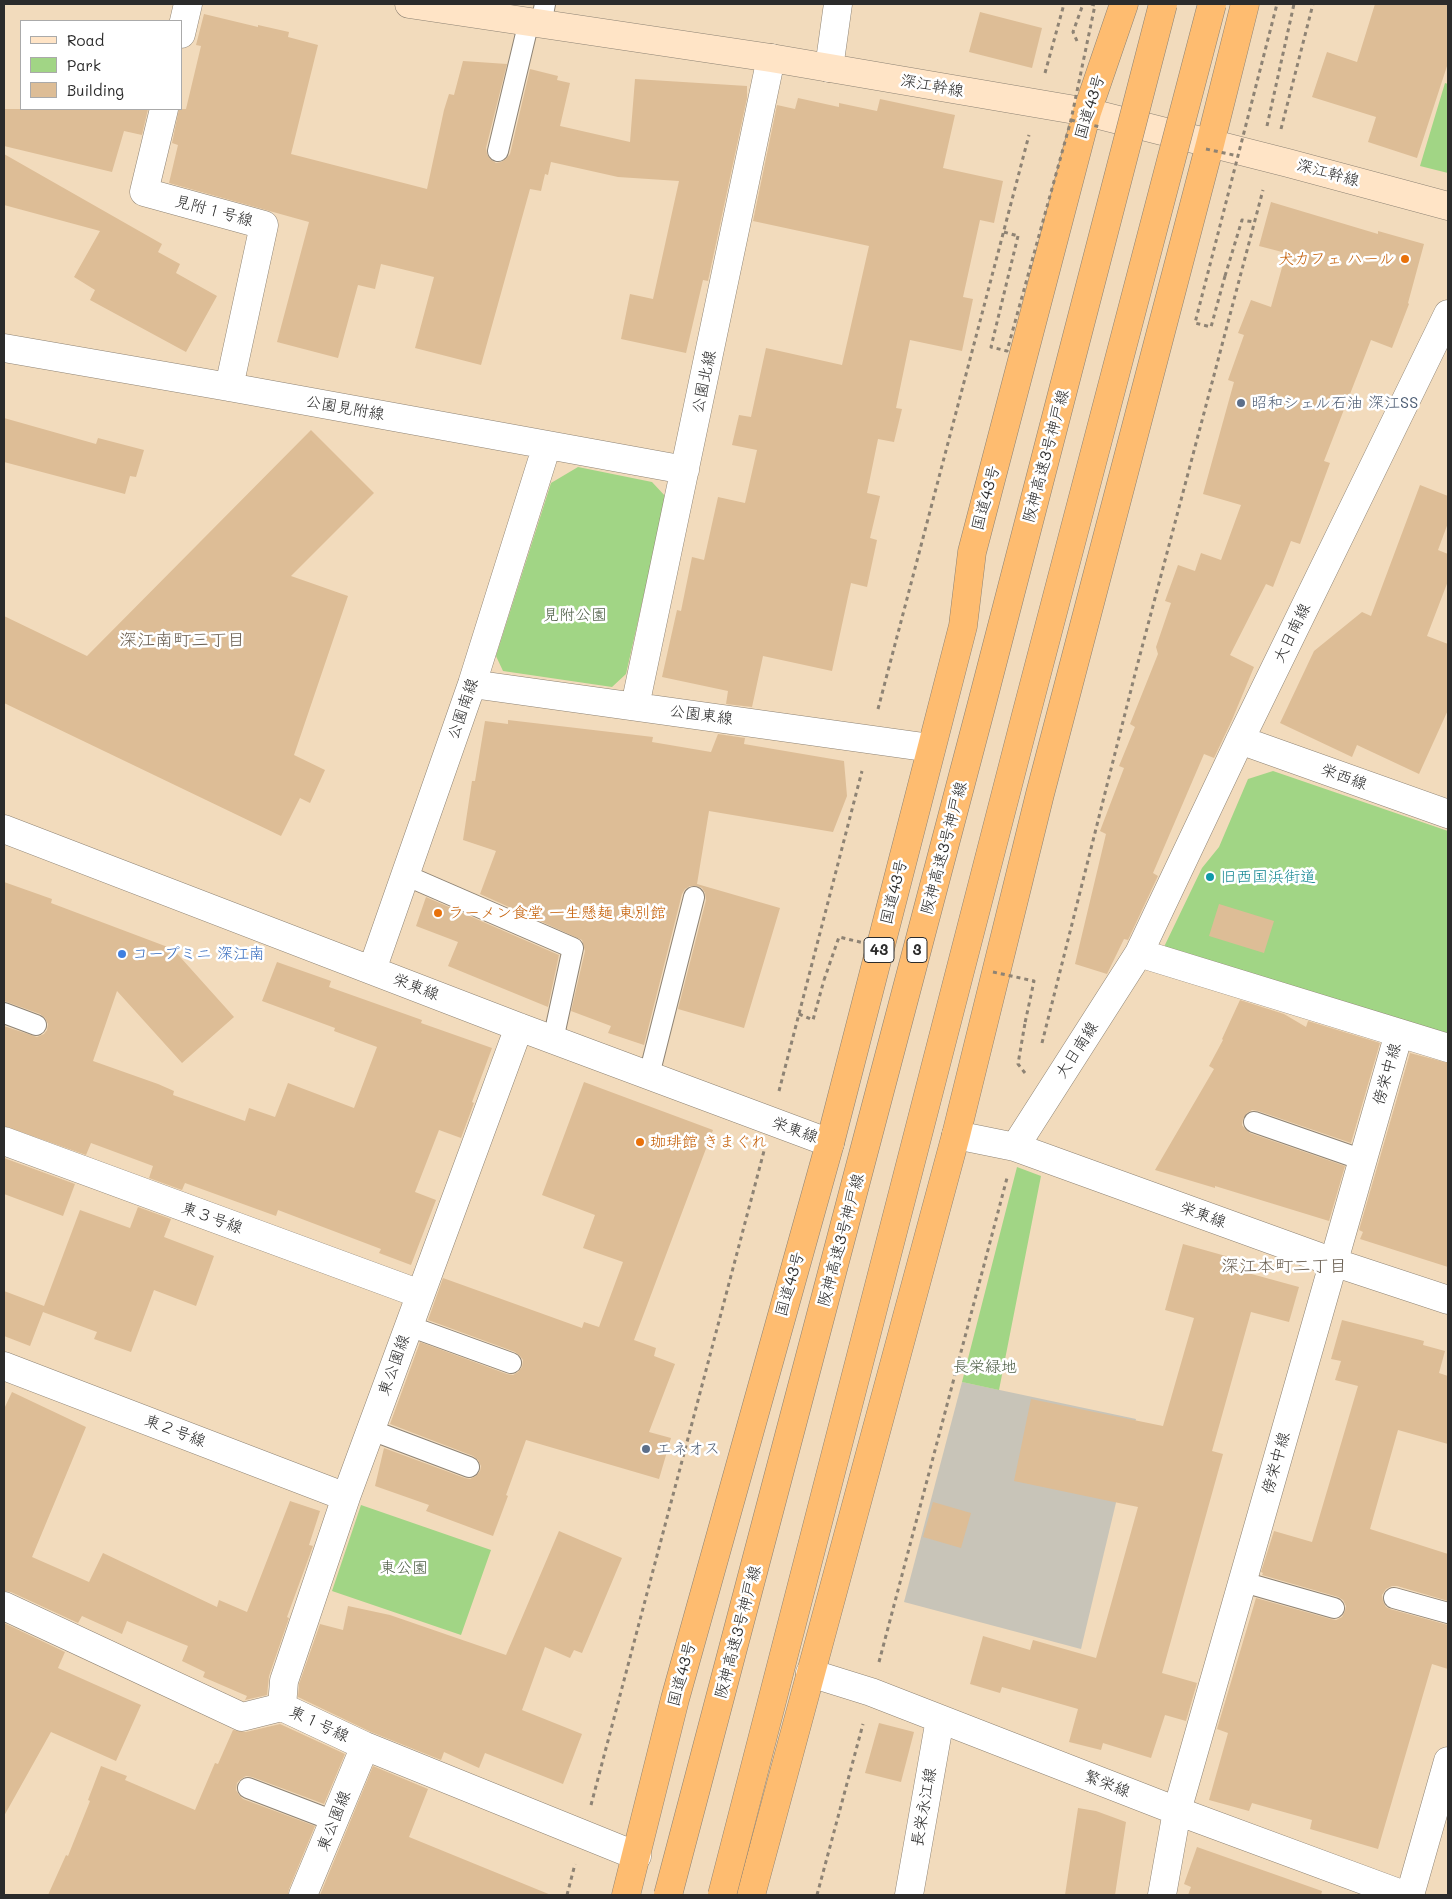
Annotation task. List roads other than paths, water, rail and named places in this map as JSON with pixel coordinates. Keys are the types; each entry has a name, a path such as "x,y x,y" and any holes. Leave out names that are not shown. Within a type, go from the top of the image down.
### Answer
{"highway":[{"name":"国道43号","path":"626,1895 675,1699 830,1143 963,626 972,552 1087,112 1124,4"},
{"name":"阪神高速3号神戸線","path":"668,1895 976,726 1163,4"},
{"path":"722,1895 791,1634 1023,724 1212,4"},
{"path":"750,1895 956,1135 1040,794 1245,4"}],"street":[{"path":"182,30 188,4"},
{"name":"深江幹線","path":"409,4 481,9 538,16 1087,112 1210,144 1276,147 1448,206"},
{"path":"829,68 838,4"},
{"name":"公園北線","path":"635,706 771,58"},
{"name":"見附１号線","path":"164,110 144,192 264,224 229,387"},
{"name":"大日南線","path":"1015,1147 1139,953 1240,740 1448,314"},
{"name":"公園見附線","path":"4,348 685,470"},
{"name":"公園南線","path":"372,970 472,684 547,445"},
{"name":"公園東線","path":"472,684 931,748"},
{"name":"栄西線","path":"1240,740 1448,814"},
{"name":"栄東線","path":"4,829 553,1040 830,1143"},
{"path":"1139,953 1448,1048"},
{"name":"東公園線","path":"282,1707 284,1681 346,1497 519,1027"},
{"name":"傍栄中線","path":"1162,1895 1177,1811 1399,1033"},
{"name":"栄東線","path":"956,1135 1015,1147 1333,1262 1448,1300"},
{"name":"東３号線","path":"4,1141 420,1294"},
{"name":"東２号線","path":"4,1366 346,1497"},
{"name":"東１号線","path":"4,1606 242,1717 282,1707 365,1746 583,1836 637,1856"},
{"name":"繁栄線","path":"810,1673 871,1692 1177,1811 1404,1895"},
{"name":"長栄永江線","path":"909,1895 940,1719"},
{"name":"東公園線","path":"303,1895 365,1746"},
{"path":"1410,1895 1448,1760"}],"lane":[{"path":"498,152 538,16"},
{"path":"405,875 573,948 553,1040"},
{"path":"649,1075 694,897"},
{"path":"4,1013 36,1025"},
{"path":"1254,1122 1363,1160"},
{"path":"409,1326 511,1364"},
{"path":"370,1430 470,1468"},
{"path":"1242,1582 1334,1608"},
{"path":"1394,1598 1448,1613"},
{"path":"248,1788 334,1821"}],"place":[{"name":"犬カフェ ハール","path":"1405,259"},
{"name":"昭和シェル石油 深江SS","path":"1241,403"},
{"name":"旧西国浜街道","path":"1210,877"},
{"name":"ラーメン食堂 一生懸麺 東別館","path":"438,913"},
{"name":"コープミニ 深江南","path":"122,954"},
{"name":"珈琲館 きまぐれ","path":"640,1142"},
{"name":"エネオス","path":"646,1449"}],"district":[{"name":"深江南町三丁目","path":"182,640"},
{"name":"深江本町二丁目","path":"1284,1266"}],"park label":[{"name":"見附公園","path":"575,615"},
{"name":"長栄緑地","path":"985,1367"},
{"name":"東公園","path":"404,1568"}]}
